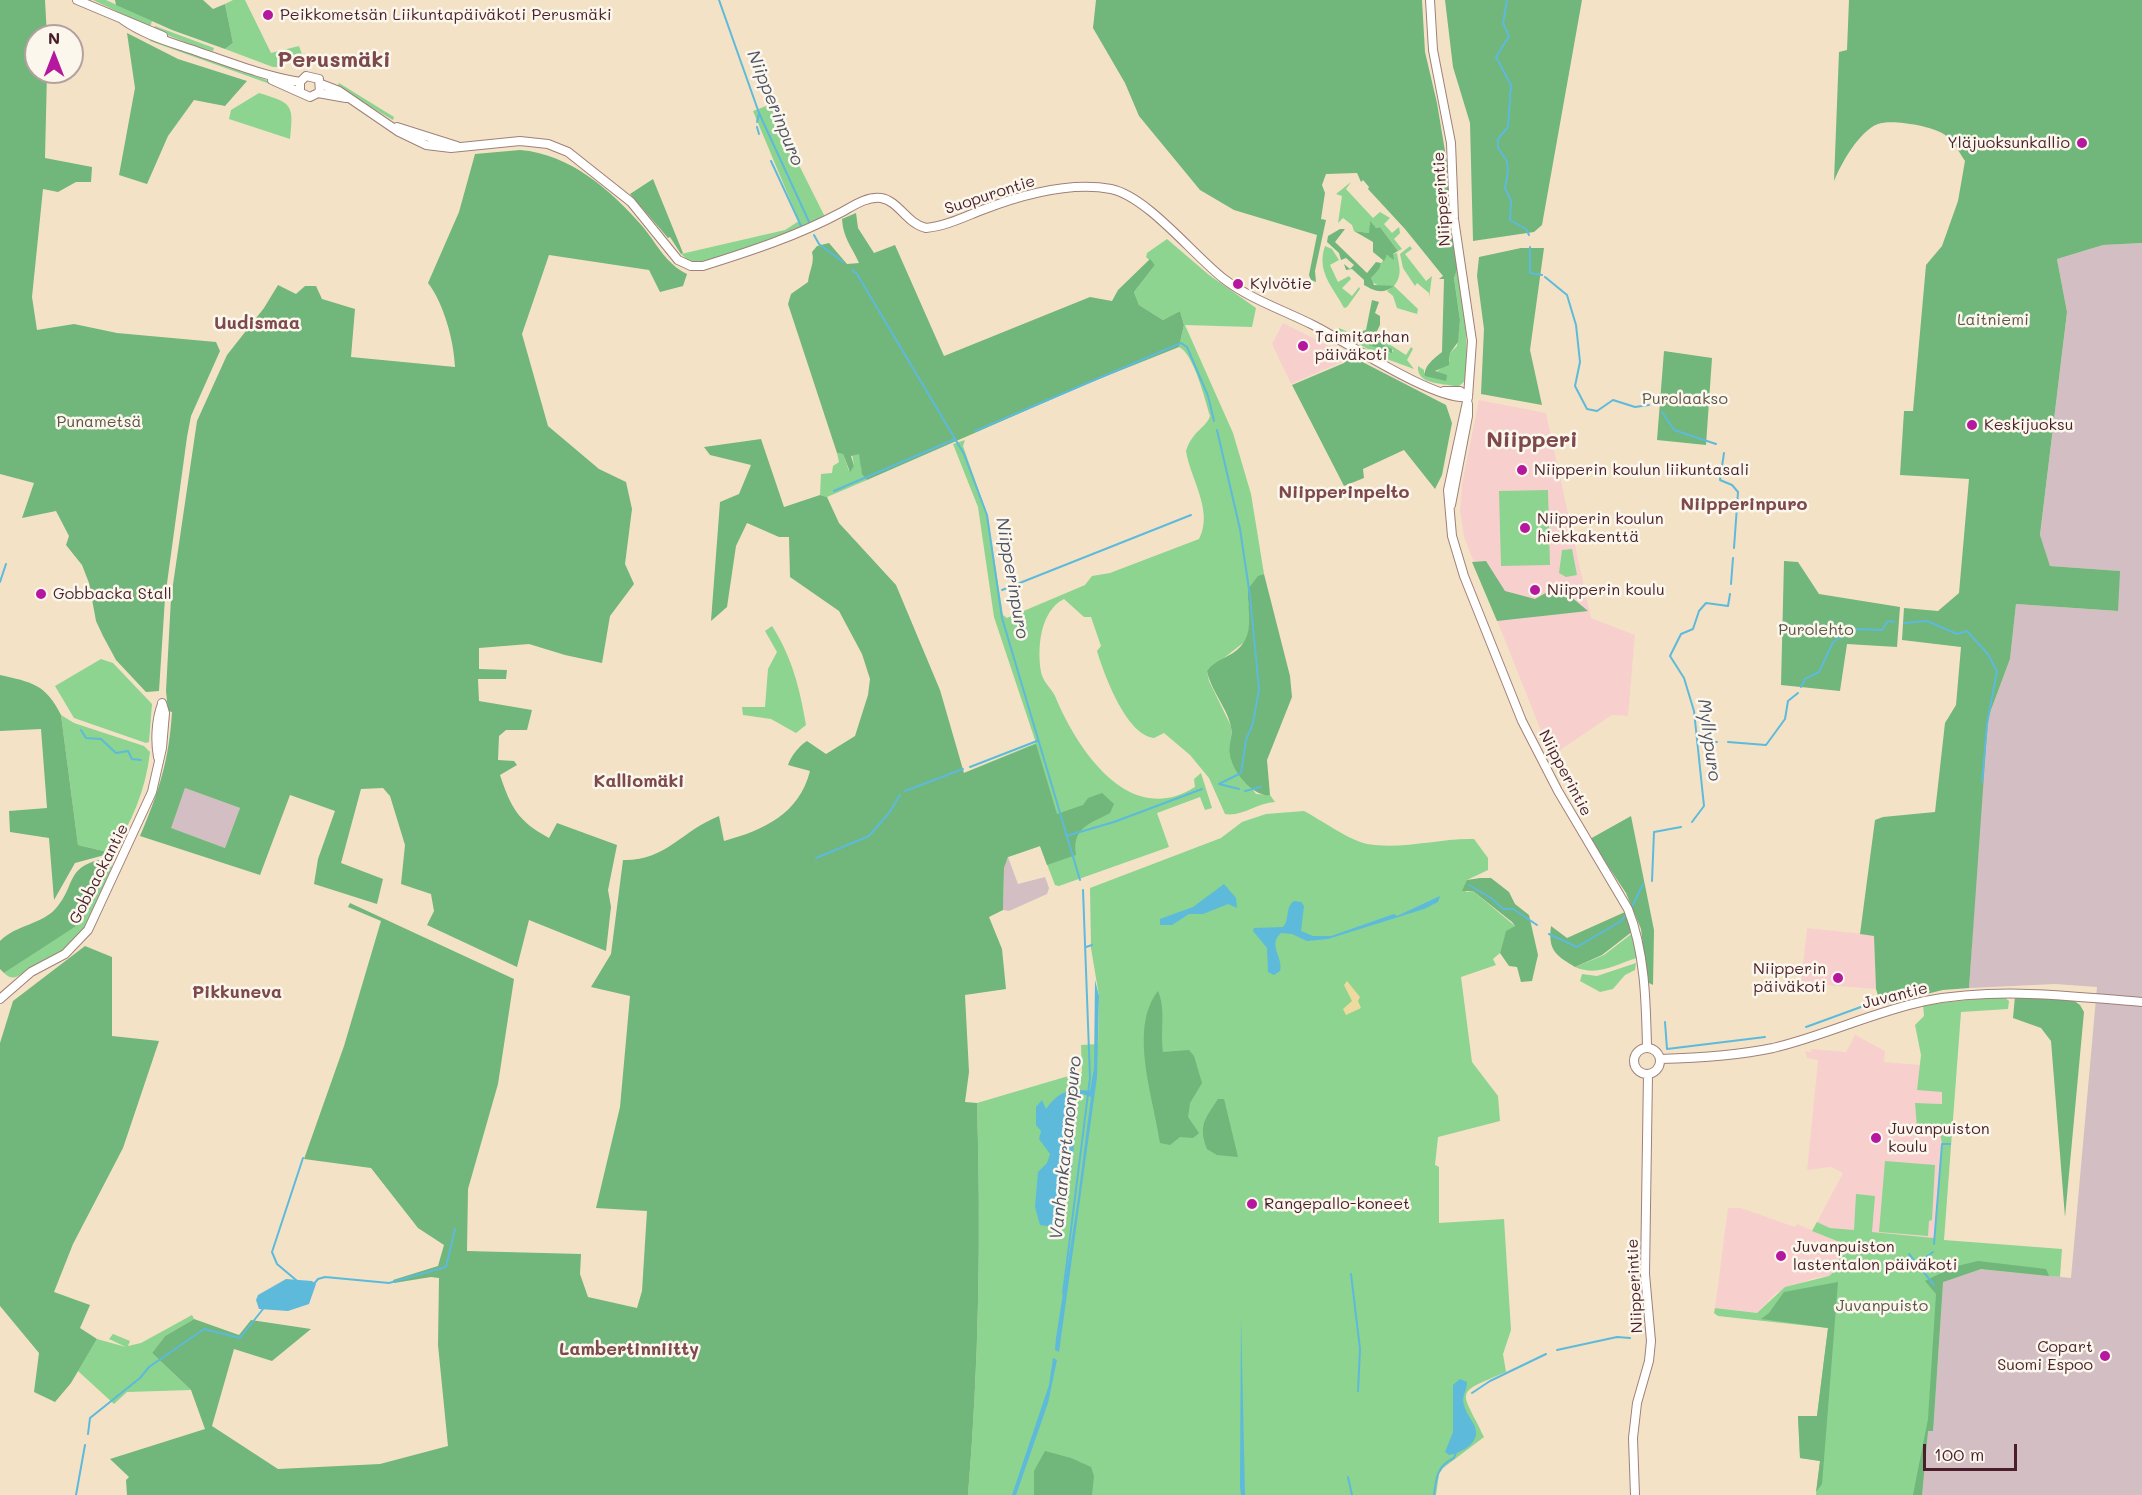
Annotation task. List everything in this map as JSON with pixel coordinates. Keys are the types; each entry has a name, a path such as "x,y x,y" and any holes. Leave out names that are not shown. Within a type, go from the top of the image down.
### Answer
{"street":[{"path":"77,0 180,45 260,74 310,97 318,93 347,98"},
{"path":"88,0 106,12"},
{"name":"Niipperintie","path":"1430,0 1432,50 1451,143 1454,219 1470,317 1472,359 1468,416 1450,510 1452,536 1464,576 1522,721 1558,791 1620,893 1636,929 1642,970 1647,1047"},
{"path":"260,74 300,82 311,75 321,84 339,91 347,98"},
{"path":"300,82 300,91"},
{"path":"318,93 321,84"},
{"name":"Suopurontie","path":"347,98 393,126 461,147 520,141 548,144 568,152 631,202 678,260 691,266 703,266 779,242 874,198 887,200 912,223 926,228 1035,193 1088,187 1112,189 1124,193 1145,207 1201,260 1236,287 1325,331 1400,373 1442,392 1460,391 1468,397"},
{"name":"Gobbackantie","path":"0,999 32,972 66,954 88,930 118,862 150,800 159,759 163,736 165,713 162,703 157,736 159,759"},
{"name":"Juvantie","path":"1660,1059 1718,1057 1773,1048 1895,1008 1944,998 1990,994 2038,994 2142,1002"},
{"path":"1647,1047 1656,1051 1660,1059 1656,1071 1648,1074 1636,1067 1634,1058 1639,1051 1647,1047"},
{"name":"Niipperintie","path":"1635,1495 1633,1438 1637,1403 1649,1361 1651,1341 1645,1274 1648,1074"}],"shaded area":[{"path":"2142,243 2142,1495 1922,1495 1928,1431 1933,1430 1943,1281 1981,1269 2071,1278 2097,987 2055,984 1969,988 1982,782 1988,718 2010,659 2016,604 2117,611 2119,571 2050,566 2040,536 2067,312 2057,259 2103,245"},
{"path":"1283,323 1339,351 1342,362 1291,384 1272,344"},
{"name":"Niipperin koulu","path":"1479,400 1546,413 1591,618 1635,635 1628,716 1612,715 1551,756 1464,537 1460,511 1462,485"},
{"path":"185,788 240,808 225,848 170,828"},
{"path":"1008,857 1018,884 1045,877 1049,888 1047,894 1009,911 1003,910 1004,868"},
{"name":"Niipperin päiväkoti","path":"1807,928 1874,935 1876,989 1801,983"},
{"name":"Juvanpuiston koulu","path":"1855,1035 1885,1051 1884,1062 1920,1065 1917,1090 1942,1091 1942,1104 1915,1103 1917,1128 1940,1132 1942,1144 1934,1238 1830,1228 1817,1222 1843,1173 1831,1167 1807,1170 1818,1060 1807,1058 1805,1051 1811,1052 1811,1049 1846,1052"},
{"name":"Juvanpuiston lastentalon päiväkoti","path":"1728,1208 1741,1208 1795,1227 1797,1224 1842,1243 1837,1269 1829,1276 1814,1278 1776,1293 1757,1313 1715,1308"}],"green space":[{"name":"Punametsä","path":"0,0 45,0 46,24 24,24 24,84 47,84 45,158 92,167 91,182 76,182 58,192 43,189 32,297 37,330 74,324 117,333 216,342 220,351 191,416 187,437 165,598 159,691 146,692 116,660 96,621 89,583 82,565 66,545 69,536 56,511 22,518 34,483 0,474"},
{"path":"93,0 106,0 152,21 150,27"},
{"path":"115,0 203,0 213,9 225,4 233,43 225,49 172,30 116,5"},
{"path":"233,0 245,0 271,53 299,46 304,60 299,54 280,59 281,67 273,67 225,49 233,43 225,4"},
{"path":"1096,0 1422,0 1425,52 1437,103 1449,175 1449,209 1458,267 1454,278 1460,320 1458,342 1450,353 1449,365 1435,371 1447,375 1446,381 1425,376 1428,365 1442,352 1444,279 1439,279 1443,276 1405,229 1368,189 1369,187 1363,180 1361,182 1357,173 1326,174 1322,185 1325,193 1321,219 1326,220 1315,271 1316,282 1311,280 1309,275 1317,235 1234,210 1200,190 1139,116 1125,83 1093,28"},
{"path":"1445,0 1582,0 1542,225 1534,232 1473,241 1470,123 1453,67"},
{"name":"Laitniemi","path":"1849,0 2142,0 2142,243 2103,245 2057,259 2067,312 2040,535 2050,566 2120,571 2118,611 2016,604 2010,659 1988,718 1969,988 1943,990 1881,1005 1876,989 1874,936 1860,934 1875,820 1883,817 1935,812 1945,723 1956,705 1961,647 1902,640 1904,608 1938,611 1959,593 1969,479 1900,475 1904,411 1913,411 1926,265 1942,246 1958,201 1965,161 1952,142 1942,133 1910,124 1884,123 1864,133 1846,157 1834,181 1839,52 1847,50"},
{"path":"155,26 214,48 213,51 199,48 153,29"},
{"path":"127,33 178,59 247,81 225,106 194,100 168,136 147,184 119,175 135,88"},
{"path":"149,38 264,79 284,89 150,41"},
{"path":"339,83 394,117 393,120 337,87"},
{"path":"259,93 278,99 288,107 291,112 290,139 229,119 231,110"},
{"path":"774,103 783,133 825,217 737,253 702,262 688,261 681,254 785,230 799,221 753,111"},
{"path":"520,150 538,153 572,166 603,187 631,213 673,265 687,274 683,286 660,292 649,270 549,255 522,334 548,426 599,469 626,482 632,509 625,564 634,584 610,616 602,663 529,644 479,648 479,669 507,670 506,679 478,679 479,701 532,710 527,730 506,730 499,736 498,760 514,761 517,765 500,775 512,805 530,826 549,838 557,823 617,845 608,890 611,907 606,951 529,920 517,967 427,925 434,911 431,894 401,884 405,845 390,796 383,788 361,789 341,863 383,879 377,904 314,884 318,859 335,811 290,795 260,875 140,836 153,805 166,761 172,712 168,711 166,691 171,598 197,421 227,355 264,308 278,285 296,294 305,286 316,286 322,299 355,309 351,357 455,367 447,323 439,301 428,283 459,212 475,154","holes":["185,788 240,808 225,848 171,828"]},
{"path":"653,179 683,253 681,254 670,237 668,238 630,194"},
{"path":"1351,182 1346,189 1373,218 1380,212 1390,218 1384,224 1392,233 1399,227 1400,233 1394,239 1402,249 1398,251 1380,227 1376,228 1368,223 1371,226 1369,233 1354,231 1352,225 1343,218 1338,223 1342,196 1336,194"},
{"path":"856,213 858,228 874,253 895,245 944,356 1090,297 1112,301 1118,290 1150,259 1155,265 1134,292 1139,305 1163,320 1180,311 1184,325 1179,347 1089,383 867,480 862,474 859,454 851,456 854,466 850,472 843,454 837,453 788,304 791,294 808,282 812,252 817,246 829,243 847,264 859,263 846,237 842,219"},
{"path":"1370,221 1376,228 1380,227 1398,251 1393,254 1394,260 1387,255 1384,261 1373,252 1373,242 1354,231 1369,233"},
{"path":"1340,229 1345,229 1335,242 1367,273 1376,262 1381,263 1371,278 1374,285 1394,286 1383,291 1376,291 1364,285 1364,280 1352,269 1346,270 1344,264 1350,269 1354,265 1346,258 1341,260 1339,253 1327,242 1328,236"},
{"name":"Niipperinpelto","path":"1167,239 1209,275 1256,308 1252,327 1185,325 1233,433 1251,494 1264,574 1258,577 1248,602 1251,616 1247,640 1207,671 1209,681 1231,726 1231,760 1256,794 1270,795 1275,802 1237,814 1225,814 1209,778 1190,755 1164,733 1154,738 1134,726 1118,702 1100,661 1097,651 1101,646 1091,617 1084,617 1064,599 1056,605 1045,621 1040,642 1040,662 1043,679 1055,696 1077,738 1109,777 1128,791 1148,798 1171,797 1195,787 1194,779 1201,773 1212,808 1205,810 1200,797 1157,813 1169,847 1059,886 1055,885 1040,846 1008,857 964,773 1036,743 994,617 978,507 953,444 965,440 963,446 987,514 1003,615 1007,618 1085,585 1092,576 1110,573 1199,539 1203,528 1203,506 1186,451 1195,434 1210,416 1194,368 1179,347 1184,325 1180,311 1163,320 1139,305 1134,292 1155,265 1146,257 1147,253"},
{"path":"1325,246 1332,249 1339,260 1330,265 1338,282 1349,276 1351,279 1342,288 1352,296 1359,287 1360,289 1344,308 1324,272"},
{"path":"1410,246 1412,249 1405,254 1426,281 1432,276 1429,298 1429,293 1417,283 1415,286 1403,268 1400,254"},
{"path":"1521,248 1544,248 1530,350 1542,405 1481,394 1484,329 1477,276 1479,257"},
{"path":"1397,253 1399,274 1394,286 1418,309 1417,314 1397,308 1393,296 1387,291 1393,286 1379,286 1372,282 1371,278 1386,256"},
{"path":"1458,267 1467,351 1466,380 1458,387 1427,380 1422,377 1418,366 1424,370 1424,373 1435,373 1450,361 1450,353 1457,346 1460,320 1454,278"},
{"path":"1372,300 1379,302 1375,313 1380,316 1380,325 1373,339 1392,349 1392,353 1355,340 1352,334 1366,330"},
{"path":"1339,328 1352,334 1355,340 1378,347 1386,353 1394,351 1374,340 1375,335 1406,355 1411,347 1413,349 1407,360 1414,369 1384,358 1339,333"},
{"name":"Purolaakso","path":"1664,351 1712,358 1706,445 1657,440"},
{"path":"1347,354 1446,405 1452,423 1442,475 1435,489 1404,450 1363,469 1364,478 1344,486 1292,385 1344,363"},
{"path":"761,439 784,507 820,495 827,497 839,523 896,585 940,690 964,773 1036,744 1057,814 1083,805 1088,798 1102,793 1114,804 1110,813 1090,823 1080,832 1075,846 1076,855 1047,865 1040,846 1008,857 1004,868 1003,910 989,917 1002,949 1006,989 965,995 969,1072 965,1102 977,1103 979,1201 977,1348 968,1495 127,1495 126,1480 129,1477 110,1459 205,1429 191,1390 152,1353 165,1336 194,1319 239,1335 251,1320 311,1329 272,1361 234,1349 212,1426 278,1469 380,1464 448,1446 438,1345 439,1278 431,1277 394,1283 393,1280 438,1266 444,1245 418,1228 371,1168 304,1159 344,1046 381,921 348,907 350,903 514,979 498,1084 468,1189 467,1251 581,1254 580,1274 588,1297 637,1308 642,1291 647,1211 596,1208 620,1107 630,996 591,987 611,954 623,860 651,856 719,816 724,841 739,837 778,818 798,799 810,771 788,765 793,755 807,741 826,754 855,736 868,695 870,679 862,654 839,611 790,577 789,537 779,537 747,523 736,546 727,607 711,621 720,502 739,494 751,465 710,455 704,447"},
{"path":"837,453 843,454 849,471 854,466 852,454 859,454 861,469 867,480 827,497 820,495 821,474 832,473 833,466 839,462"},
{"name":"Niipperin koulun hiekkakenttä","path":"1548,490 1550,565 1501,566 1499,491"},
{"path":"1572,549 1577,575 1566,577 1559,573 1562,550"},
{"path":"1486,561 1505,591 1535,599 1558,586 1588,611 1497,621 1472,562"},
{"name":"Purolehto","path":"1784,561 1798,562 1819,594 1900,607 1897,647 1847,644 1840,691 1781,685"},
{"path":"1264,574 1290,676 1292,697 1267,760 1270,795 1264,795 1251,788 1235,768 1230,752 1229,720 1207,671 1216,662 1233,653 1245,640 1249,624 1248,589 1258,576"},
{"path":"772,626 790,661 801,699 806,725 796,733 771,719 743,715 742,707 765,707 768,669 777,652 765,631"},
{"path":"101,659 113,663 152,704 149,742 146,743 74,718 55,686"},
{"path":"0,675 36,686 50,697 61,715 78,845 112,853 75,863 54,900 49,838 10,832 9,811 47,808 41,729 0,731"},
{"path":"61,715 74,723 144,746 150,752 137,805 112,853 78,845"},
{"path":"1304,811 1344,834 1367,844 1394,846 1474,839 1488,858 1488,870 1467,880 1466,892 1473,891 1515,926 1506,932 1500,953 1493,959 1496,965 1461,977 1472,1062 1498,1096 1500,1121 1438,1137 1435,1165 1439,1167 1439,1223 1504,1219 1511,1330 1503,1354 1506,1372 1476,1385 1466,1395 1484,1437 1443,1468 1439,1474 1436,1495 968,1495 975,1397 978,1299 977,1103 1082,1072 1081,1045 1098,1044 1099,996 1091,948 1090,888 1221,838 1242,822 1266,814"},
{"path":"1631,816 1654,930 1653,985 1647,982 1641,929 1626,893 1590,839"},
{"path":"107,859 112,866 98,902 86,925 70,945 18,977 11,977 4,973 63,933 104,862 99,860"},
{"path":"99,860 104,862 105,870 81,914 79,924 4,973 0,969 0,941 13,931 51,913 63,899 76,873 88,863"},
{"path":"1491,878 1509,892 1515,904 1529,915 1538,955 1532,981 1521,982 1517,967 1509,966 1500,953 1506,931 1515,926 1512,922 1473,891 1462,891 1467,880"},
{"path":"1625,912 1633,931 1602,955 1575,967 1554,951 1550,934 1551,926 1567,938"},
{"path":"1634,932 1637,958 1599,970 1583,970 1575,967 1604,955"},
{"path":"85,946 112,957 112,1036 159,1041 123,1148 73,1244 54,1292 90,1305 80,1328 97,1339 71,1383 55,1402 34,1392 39,1353 0,1306 0,1043 13,1001"},
{"path":"1636,963 1635,970 1625,975 1613,989 1600,992 1580,981 1582,974 1597,976"},
{"path":"1158,991 1162,1005 1163,1052 1189,1050 1194,1056 1202,1083 1190,1103 1188,1117 1199,1133 1193,1138 1180,1137 1170,1145 1160,1143 1144,1044 1149,1007"},
{"name":"Juvanpuisto","path":"2003,996 2009,1001 2008,1009 1961,1012 1944,1240 2062,1249 2060,1277 1981,1269 1943,1282 1933,1431 1928,1431 1922,1495 1816,1495 1820,1461 1800,1458 1798,1416 1817,1416 1828,1328 1718,1316 1714,1313 1715,1308 1757,1313 1785,1287 1829,1276 1837,1269 1842,1243 1812,1231 1817,1222 1830,1228 1854,1230 1856,1194 1875,1196 1872,1232 1934,1238 1942,1144 1940,1132 1917,1128 1915,1103 1942,1104 1942,1092 1917,1090 1921,1055 1915,1025 1924,1016 1923,1005"},
{"path":"2015,996 2073,1000 2084,1012 2065,1217 2051,1041 2041,1028 2013,1018"},
{"path":"1218,1099 1224,1099 1238,1157 1217,1155 1207,1149 1204,1141 1204,1122"},
{"path":"1885,1161 1935,1165 1932,1220 1929,1221 1928,1236 1879,1232"},
{"path":"1978,1261 2046,1269 2049,1276 1981,1269 1943,1282 1933,1431 1928,1431 1922,1495 1913,1495 1928,1419 1936,1294 1925,1281 1953,1267"},
{"path":"1838,1282 1822,1484 1816,1492 1820,1461 1800,1458 1798,1416 1817,1416 1828,1328 1761,1319 1769,1313 1784,1292"},
{"path":"192,1315 194,1319 165,1336 152,1353 191,1390 127,1392 114,1404 78,1371 97,1339 126,1347 109,1339 113,1334 130,1341 128,1346 141,1343"},
{"path":"1045,1451 1071,1458 1091,1467 1094,1476 1092,1495 1034,1495 1034,1471"}],"sand":[{"path":"1347,981 1360,997 1358,1001 1361,1008 1346,1015 1343,1009 1352,1001 1344,985"}],"water":[{"path":"1224,884 1236,898 1237,908 1228,904 1203,914 1189,914 1172,925 1160,925 1160,919 1193,907"},
{"path":"1440,896 1438,902 1424,909 1328,939 1307,941 1292,934 1281,933 1277,938 1276,947 1281,966 1280,971 1274,975 1268,972 1267,948 1253,931 1254,928 1283,927 1289,906 1294,901 1301,902 1304,906 1301,931 1313,936 1331,936 1394,914 1397,916"},
{"path":"1095,980 1099,996 1097,1077 1059,1352 1055,1350 1056,1338 1091,1097 1083,1094 1078,1100 1072,1167 1059,1224 1055,1227 1040,1225 1035,1207 1038,1172 1047,1163 1050,1154 1039,1139 1041,1131 1036,1125 1036,1107 1042,1100 1046,1109 1065,1092 1090,1091 1094,1068"},
{"path":"286,1279 312,1281 316,1284 309,1304 288,1311 259,1309 256,1300 258,1295"},
{"path":"1241,1316 1245,1495 1241,1495 1240,1487"},
{"path":"1053,1358 1057,1360 1048,1403 1016,1495 1012,1495 1049,1385"},
{"path":"1460,1379 1467,1382 1463,1402 1476,1433 1469,1446 1449,1455 1445,1452 1453,1432 1453,1385"}],"waterway":[{"name":"Niipperinpuro","path":"719,0 759,113 810,224"},
{"name":"Myllypuro","path":"1507,0 1503,23 1509,36 1496,57 1511,85 1508,127 1498,139 1498,148 1507,161 1505,188 1511,201 1510,220 1526,229 1529,235"},
{"name":"Niipperinpuro","path":"757,122 759,114"},
{"path":"757,127 759,134"},
{"path":"771,161 802,228"},
{"name":"Niipperinpuro","path":"814,235 819,244 843,262"},
{"name":"Myllypuro","path":"1530,247 1530,273 1542,275"},
{"name":"Niipperinpuro","path":"852,270 857,274 964,454 987,515 1002,618 1080,880"},
{"name":"Myllypuro","path":"1545,277 1567,295 1576,325 1580,362 1575,386 1587,409 1597,411 1613,400 1635,407 1649,405"},
{"path":"975,431 1181,343 1187,347 1208,396 1214,421"},
{"name":"Myllypuro","path":"1662,412 1674,430 1716,444"},
{"path":"1217,430 1240,529 1250,596 1259,689 1253,723 1246,740 1241,773 1219,784"},
{"path":"834,491 955,439"},
{"name":"Myllypuro","path":"1724,453 1720,480 1732,485 1738,492 1734,548"},
{"path":"1002,590 1191,515"},
{"name":"Myllypuro","path":"1731,584 1733,558"},
{"path":"0,582 6,564"},
{"name":"Myllypuro","path":"1692,822 1704,806 1694,711 1684,678 1670,656 1681,634 1693,629 1699,611 1706,603 1728,606 1730,594"},
{"path":"1801,687 1805,679 1819,672 1833,642 1855,629 1882,630 1888,621 1894,622"},
{"path":"1904,623 1927,621 1957,634 1967,631 1987,653 1997,671 1987,724 1982,782"},
{"path":"1728,742 1766,745 1785,719 1788,701 1798,693"},
{"path":"81,730 86,738 101,739 116,753 128,751 132,759 141,760"},
{"path":"970,767 1037,741"},
{"path":"1697,742 1717,742"},
{"path":"905,791 963,769"},
{"path":"1219,784 1239,789"},
{"path":"1245,791 1261,787"},
{"path":"1066,836 1114,822 1202,789"},
{"path":"816,858 869,836 889,813 900,795"},
{"name":"Myllypuro","path":"1652,881 1654,832 1681,827"},
{"name":"Myllypuro","path":"1633,905 1643,884"},
{"name":"Myllypuro","path":"1469,885 1491,898 1503,909 1513,909 1537,925"},
{"name":"Vanhankartanonpuro","path":"1063,1293 1090,1078 1083,890"},
{"name":"Myllypuro","path":"1549,934 1577,947 1621,921 1625,916"},
{"name":"Vanhankartanonpuro","path":"1086,947 1092,945"},
{"path":"1806,1027 1891,996"},
{"path":"1665,1022 1667,1049 1765,1037"},
{"path":"1934,1244 1942,1144 1950,1144"},
{"path":"296,1280 277,1264 272,1252 303,1158"},
{"path":"313,1285 318,1279 325,1277 389,1283 446,1267 455,1229"},
{"path":"1917,1264 1933,1252"},
{"path":"1909,1254 1934,1285"},
{"path":"1351,1274 1360,1349 1358,1391"},
{"path":"88,1434 90,1418 140,1378 149,1367 204,1329 240,1338 263,1309"},
{"path":"1557,1350 1617,1337 1630,1338"},
{"path":"1472,1393 1490,1381 1546,1354"},
{"path":"76,1495 85,1445"},
{"path":"1434,1495 1438,1473 1448,1461 1454,1458 1456,1452"},
{"path":"1348,1477 1352,1495"}],"place":[{"name":"Peikkometsän Liikuntapäiväkoti Perusmäki","path":"268,15"},
{"name":"Yläjuoksunkallio","path":"2082,143"},
{"name":"Kylvötie","path":"1238,284"},
{"name":"Taimitarhan päiväkoti","path":"1303,346"},
{"name":"Keskijuoksu","path":"1972,425"},
{"name":"Niipperin koulun liikuntasali","path":"1522,470"},
{"name":"Niipperin koulun hiekkakenttä","path":"1525,528"},
{"name":"Niipperin koulu","path":"1535,590"},
{"name":"Gobbacka Stall","path":"41,594"},
{"name":"Niipperin päiväkoti","path":"1838,978"},
{"name":"Juvanpuiston koulu","path":"1876,1138"},
{"name":"Rangepallo-koneet","path":"1252,1204"},
{"name":"Juvanpuiston lastentalon päiväkoti","path":"1781,1256"},
{"name":"Copart Suomi Espoo","path":"2105,1356"}],"district":[{"name":"Perusmäki","path":"334,60"},
{"name":"Uudismaa","path":"257,323"},
{"name":"Niipperi","path":"1532,440"},
{"name":"Niipperinpelto","path":"1344,492"},
{"name":"Niipperinpuro","path":"1744,504"},
{"name":"Kalliomäki","path":"639,781"},
{"name":"Pikkuneva","path":"237,992"},
{"name":"Lambertinniitty","path":"629,1349"}]}
